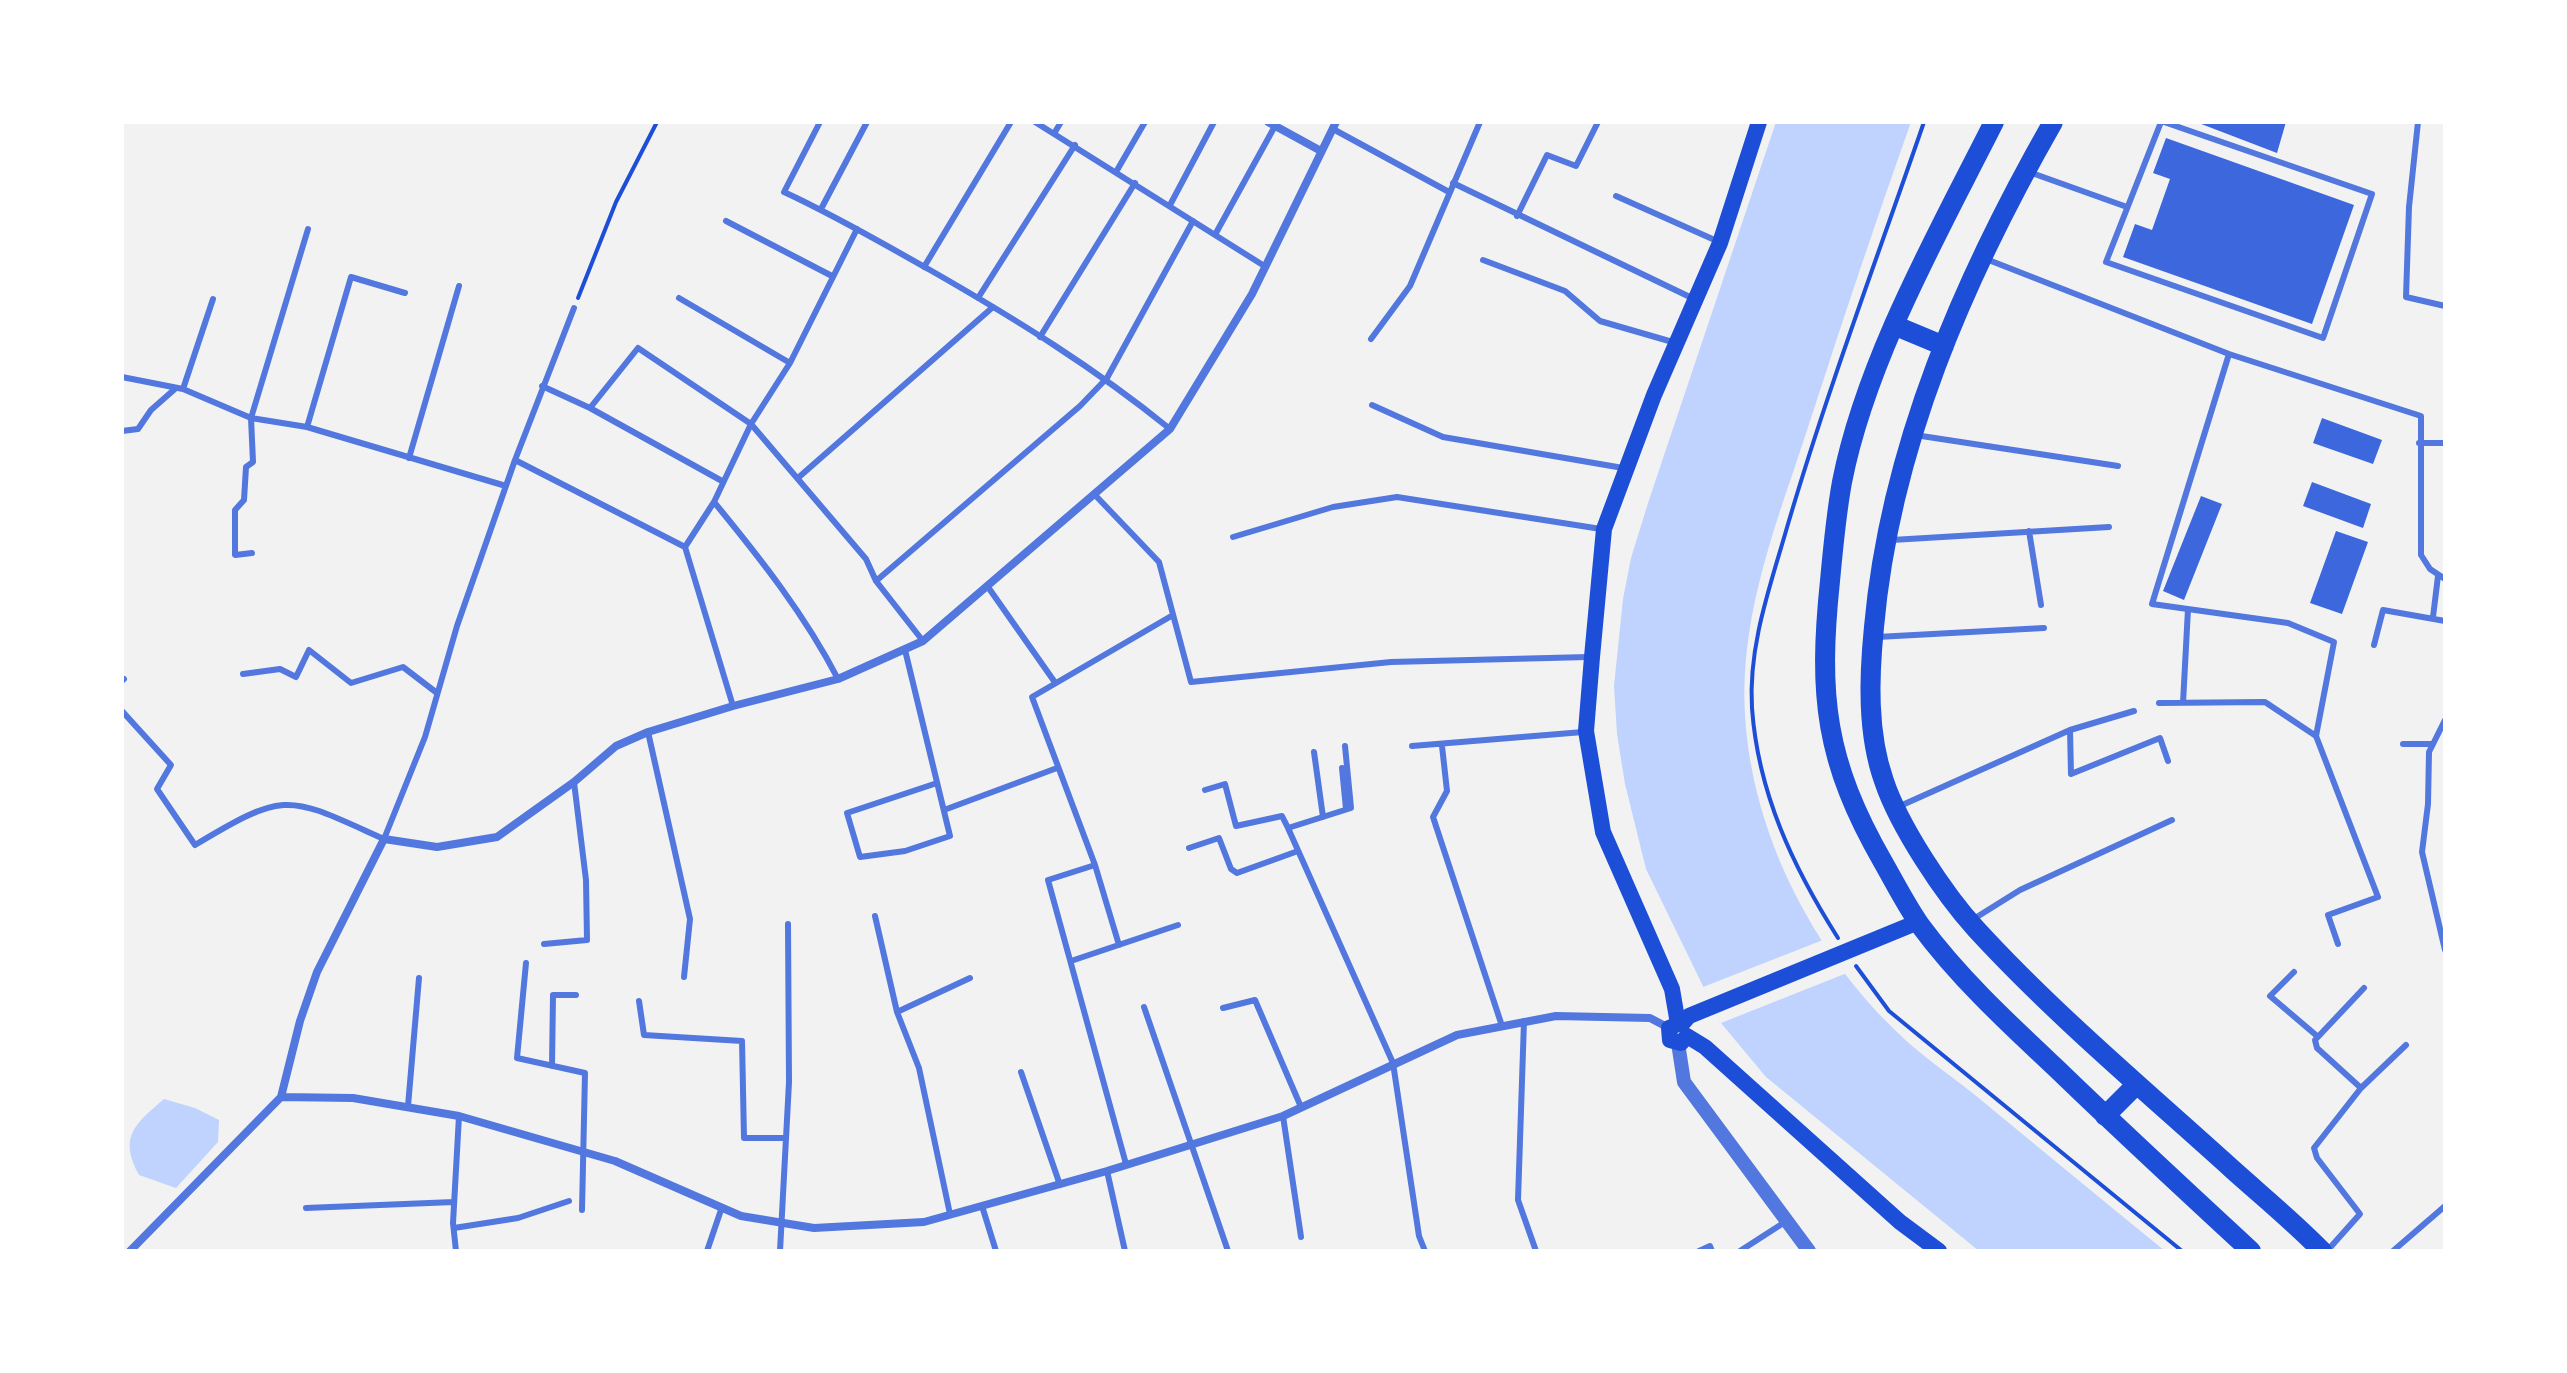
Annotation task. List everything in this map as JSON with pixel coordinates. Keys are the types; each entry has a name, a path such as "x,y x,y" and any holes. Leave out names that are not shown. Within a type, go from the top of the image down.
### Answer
{"main road":[{"path":"1759,122 1720,243 1676,343 1604,529 1586,731 1603,832 1672,989 1679,1031 1705,1047 1900,1222 1939,1251"},
{"path":"1994,122 1946,215 1859,418 1842,481 1829,593 1824,683 1828,720 1844,788 1854,812 1918,922 1944,956 2016,1031 2251,1251"},
{"path":"2053,122 1983,258 1944,346 1912,434 1884,540 1873,637 1874,736 1884,782 1939,883 1970,922 2137,1084 2324,1251"},
{"path":"1896,326 1944,346"},
{"path":"1679,1031 1689,1016 1918,922"},
{"path":"2105,1116 2137,1084"}],"street":[{"path":"1272,124 1321,151"},
{"path":"132,1250 281,1097 300,1021 317,972 384,839 437,847 497,837 574,782 616,746 648,732 733,706 838,679 923,641 1170,429 1266,267 1334,126"},
{"path":"281,1097 353,1098 459,1116 615,1161 741,1216 814,1228 924,1222 1060,1185 1283,1116 1457,1035 1556,1016 1650,1018 1679,1031 1684,1082 1763,1193 1809,1251"}],"lane":[{"path":"820,122 784,192 821,209 993,307 1107,378 1170,429"},
{"path":"821,209 867,122"},
{"path":"924,267 1011,122"},
{"path":"1035,122 1266,267"},
{"path":"1055,132 1061,122"},
{"path":"1116,172 1145,122"},
{"path":"1170,205 1214,122"},
{"path":"1371,339 1410,286 1480,122"},
{"path":"1517,216 1547,155 1576,166 1598,122"},
{"path":"2163,122 2372,194 2323,338 2106,262 2163,122"},
{"path":"2418,122 2409,207 2406,297 2445,306"},
{"path":"1216,233 1272,124"},
{"path":"1334,126 1449,192"},
{"path":"978,298 1075,145"},
{"path":"2026,171 2127,207"},
{"path":"1040,337 1135,183"},
{"path":"1453,183 1694,299"},
{"path":"1616,196 1720,243"},
{"path":"726,221 832,276"},
{"path":"876,581 1080,406 1107,378 1193,221"},
{"path":"252,553 235,555 235,510 244,500 246,467 253,462 251,418 308,229"},
{"path":"685,547 714,502 751,424 790,363 857,229"},
{"path":"1983,258 2229,354 2421,416 2421,555 2426,565 2442,577 2433,617"},
{"path":"1483,260 1565,291 1600,321 1676,343"},
{"path":"307,427 351,277 405,293"},
{"path":"409,458 459,286"},
{"path":"679,298 790,363"},
{"path":"122,431 138,429 151,410 180,388 213,299"},
{"path":"799,477 993,307"},
{"path":"122,711 171,765 157,789 195,845 241,817 269,805 290,803 312,807 384,839 425,737 515,460 574,308"},
{"path":"590,408 638,348 751,424 866,559 876,581 923,641"},
{"path":"2229,354 2152,604 2288,623 2334,642 2316,736 2378,897 2328,915 2338,944"},
{"path":"122,377 180,388 251,418 307,427 506,486"},
{"path":"542,386 590,408 722,481"},
{"path":"1372,405 1443,437 1627,469"},
{"path":"1912,434 2118,466"},
{"path":"2419,443 2445,443"},
{"path":"515,460 685,547 733,706"},
{"path":"1095,495 1159,562 1191,682 1198,684 1391,662 1592,657"},
{"path":"1233,537 1333,507 1397,497 1604,529"},
{"path":"714,502 752,548 812,632 838,679"},
{"path":"1884,540 2109,527"},
{"path":"2029,531 2041,605"},
{"path":"988,587 1054,681"},
{"path":"2183,703 2188,609"},
{"path":"2374,645 2383,610 2445,621"},
{"path":"1119,945 1095,865 1032,697 1054,681 1173,615"},
{"path":"1873,637 2044,628"},
{"path":"243,674 280,669 296,677 309,650 351,683 403,667 437,693"},
{"path":"905,650 950,836 905,851 860,857 847,813 937,783"},
{"path":"2159,703 2265,702 2316,736"},
{"path":"1897,808 2070,730 2134,711"},
{"path":"2445,720 2431,744 2422,852 2445,950"},
{"path":"2070,730 2071,774 2160,738 2168,761"},
{"path":"1412,746 1442,746 1586,731"},
{"path":"648,732 690,919 684,977"},
{"path":"2403,744 2431,744"},
{"path":"1288,828 1351,808 1345,746"},
{"path":"1442,746 1447,791 1433,817 1502,1026"},
{"path":"1314,752 1323,817"},
{"path":"944,810 1057,768"},
{"path":"1342,768 1346,809"},
{"path":"544,944 587,940 586,880 574,782"},
{"path":"1205,790 1225,784 1236,826 1282,816 1288,828 1393,1063 1419,1236 1425,1251"},
{"path":"1970,922 2020,890 2172,820"},
{"path":"1189,848 1219,838 1231,869 1237,873 1298,851"},
{"path":"1095,865 1048,880 1126,1164"},
{"path":"2436,914 2445,913"},
{"path":"875,916 897,1012 919,1068 950,1214"},
{"path":"780,1251 786,1138 788,924"},
{"path":"1071,961 1178,925"},
{"path":"526,963 517,1058 585,1073 582,1210"},
{"path":"2294,972 2270,996 2317,1036"},
{"path":"408,1106 419,978"},
{"path":"897,1012 970,978"},
{"path":"2361,1088 2317,1048 2317,1036 2364,988"},
{"path":"552,1066 553,995 576,995"},
{"path":"1223,1008 1255,1000 1301,1107"},
{"path":"639,1001 644,1035 742,1041 744,1138 786,1138"},
{"path":"1144,1007 1228,1251"},
{"path":"1524,1021 1518,1200 1536,1251"},
{"path":"2324,1251 2360,1214 2317,1158 2314,1148 2361,1088 2406,1045"},
{"path":"1021,1072 1060,1185"},
{"path":"456,1251 454,1202 459,1116"},
{"path":"1283,1116 1301,1237"},
{"path":"1107,1171 1125,1251"},
{"path":"454,1228 518,1218 569,1201"},
{"path":"306,1208 454,1202"},
{"path":"982,1206 996,1251"},
{"path":"707,1251 722,1207"},
{"path":"2393,1251 2444,1208"},
{"path":"1740,1251 1788,1221"},
{"path":"1699,1251 1710,1246 1712,1251"}],"path":[{"path":"574,308 616,202 657,122"}],"water":[{"path":"1776,122 1911,122 1783,503 1751,619 1744,701 1749,754 1761,806 1778,857 1801,905 1829,951 1861,994 1897,1032 2165,1251 1979,1251 1766,1077 1721,1023 1646,869 1625,784 1617,734 1614,686 1623,599 1631,558 1649,500"},
{"path":"164,1099 195,1108 219,1120 218,1142 176,1188 139,1175 130,1151 130,1141 138,1124"}],"pier":[{"path":"1823,940 1847,973 1721,1023 1703,987"}],"building":[{"path":"2196,122 2286,122 2277,153"},
{"path":"2166,138 2354,205 2312,324 2123,257 2135,224 2152,230 2170,179 2153,173"},
{"path":"2322,418 2382,440 2373,464 2313,443"},
{"path":"2312,482 2371,504 2363,528 2303,506"},
{"path":"2201,496 2222,504 2184,600 2163,591"},
{"path":"2336,531 2368,542 2342,614 2310,603"}]}
